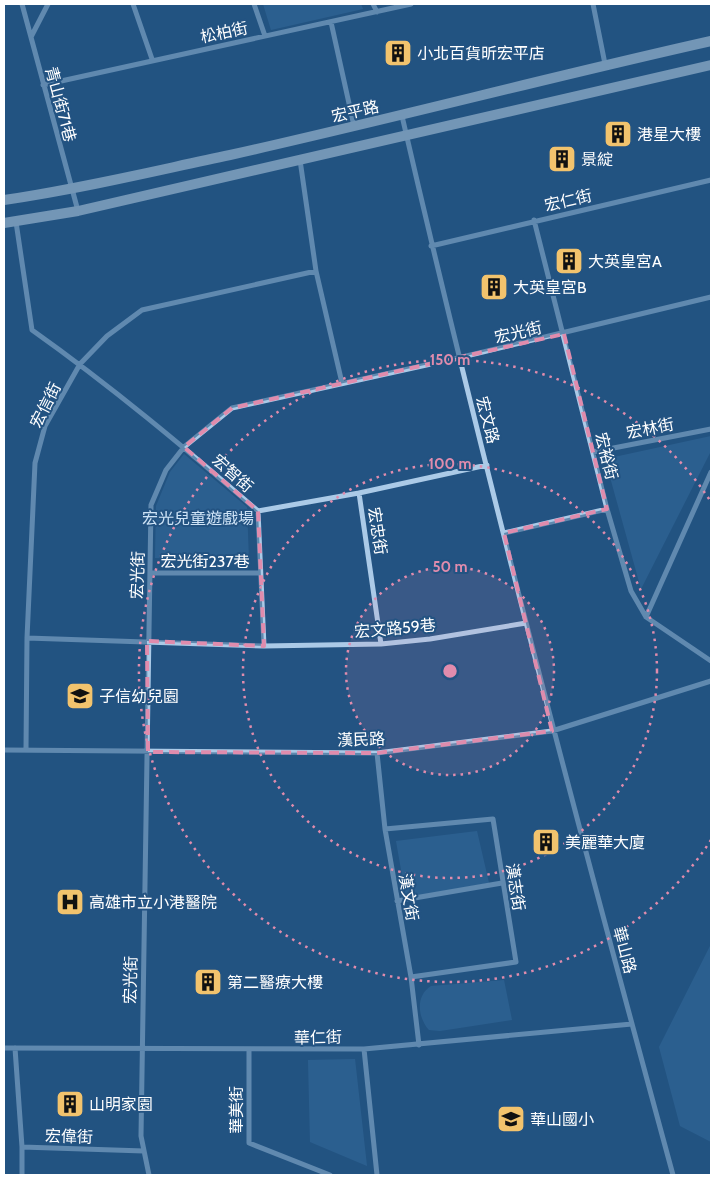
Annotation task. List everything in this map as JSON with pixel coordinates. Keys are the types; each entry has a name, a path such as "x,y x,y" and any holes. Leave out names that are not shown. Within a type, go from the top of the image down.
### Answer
{"street":[{"name":"青山街71巷","path":"22,4 78,210"},
{"path":"31,37 48,4"},
{"path":"133,4 152,60"},
{"path":"254,4 265,36"},
{"path":"373,4 376,12"},
{"name":"松柏街","path":"43,85 411,4"},
{"path":"593,4 606,64"},
{"path":"331,22 354,127"},
{"name":"宏平路","path":"4,200 72,190 354,127 606,64 711,41"},
{"path":"4,223 78,210 711,66"},
{"name":"宏文路","path":"402,116 458,358 487,465 552,731"},
{"path":"300,160 316,271 342,383"},
{"name":"宏仁街","path":"431,246 534,220 711,180"},
{"name":"宏裕街","path":"534,220 607,509 631,592 646,617 711,661"},
{"name":"宏智街","path":"16,222 32,330 80,364 184,447 258,511 264,646"},
{"name":"宏信街","path":"26,750 27,638 35,463 45,426 80,364 107,336 142,310 316,271"},
{"name":"宏光街","path":"149,1175 141,1136 141,1049 148,752 151,505 166,470 184,447 232,408 564,334 711,297"},
{"name":"宏林街","path":"593,452 711,429"},
{"name":"宏忠街","path":"381,644 359,493 487,465"},
{"path":"646,617 711,472"},
{"path":"258,511 359,493"},
{"path":"504,533 607,509"},
{"name":"宏光街237巷","path":"150,573 260,573"},
{"name":"宏文路59巷","path":"264,646 381,644 430,639 526,623"},
{"path":"27,638 264,646"},
{"name":"漢民路","path":"4,750 377,753 552,731 711,681"},
{"name":"華山路","path":"552,731 672,1175"},
{"name":"漢文街","path":"377,753 385,830 412,977 419,1045"},
{"name":"漢志街","path":"385,830 493,818 516,962 412,977"},
{"path":"397,901 502,883"},
{"name":"華仁街","path":"4,1048 364,1049 632,1024"},
{"path":"15,1048 22,1147"},
{"path":"364,1049 377,1175"},
{"name":"華美街","path":"249,1050 248,1143 330,1175"},
{"name":"宏偉街","path":"22,1175 22,1147 144,1151"}],"highlighted area":[{"path":"564,334 607,509 504,533 552,731 377,753 148,752 147,641 264,646 258,511 184,447 232,408"}],"green space":[{"path":"263,4 361,4 363,9 271,30"},
{"path":"711,436 711,451 641,589 605,459"},
{"name":"宏光兒童遊戲場","path":"184,454 247,507 249,561 155,558 156,506 170,472"},
{"path":"477,831 489,883 406,898 396,841"},
{"path":"711,944 711,1142 680,1126 659,1047"},
{"path":"504,980 512,1020 440,1031 429,1030 425,1025 422,1019 420,1001 422,995 431,986"},
{"path":"355,1059 367,1166 310,1142 308,1060"}],"place":[{"name":"小北百貨昕宏平店","path":"398,53"},
{"name":"港星大樓","path":"618,134"},
{"name":"景綻","path":"562,159"},
{"name":"大英皇宮A","path":"569,261"},
{"name":"大英皇宮B","path":"494,287"},
{"name":"子信幼兒園","path":"80,696"},
{"name":"美麗華大廈","path":"546,842"},
{"name":"高雄市立小港醫院","path":"70,902"},
{"name":"第二醫療大樓","path":"208,982"},
{"name":"山明家園","path":"70,1104"},
{"name":"華山國小","path":"511,1119"}]}
